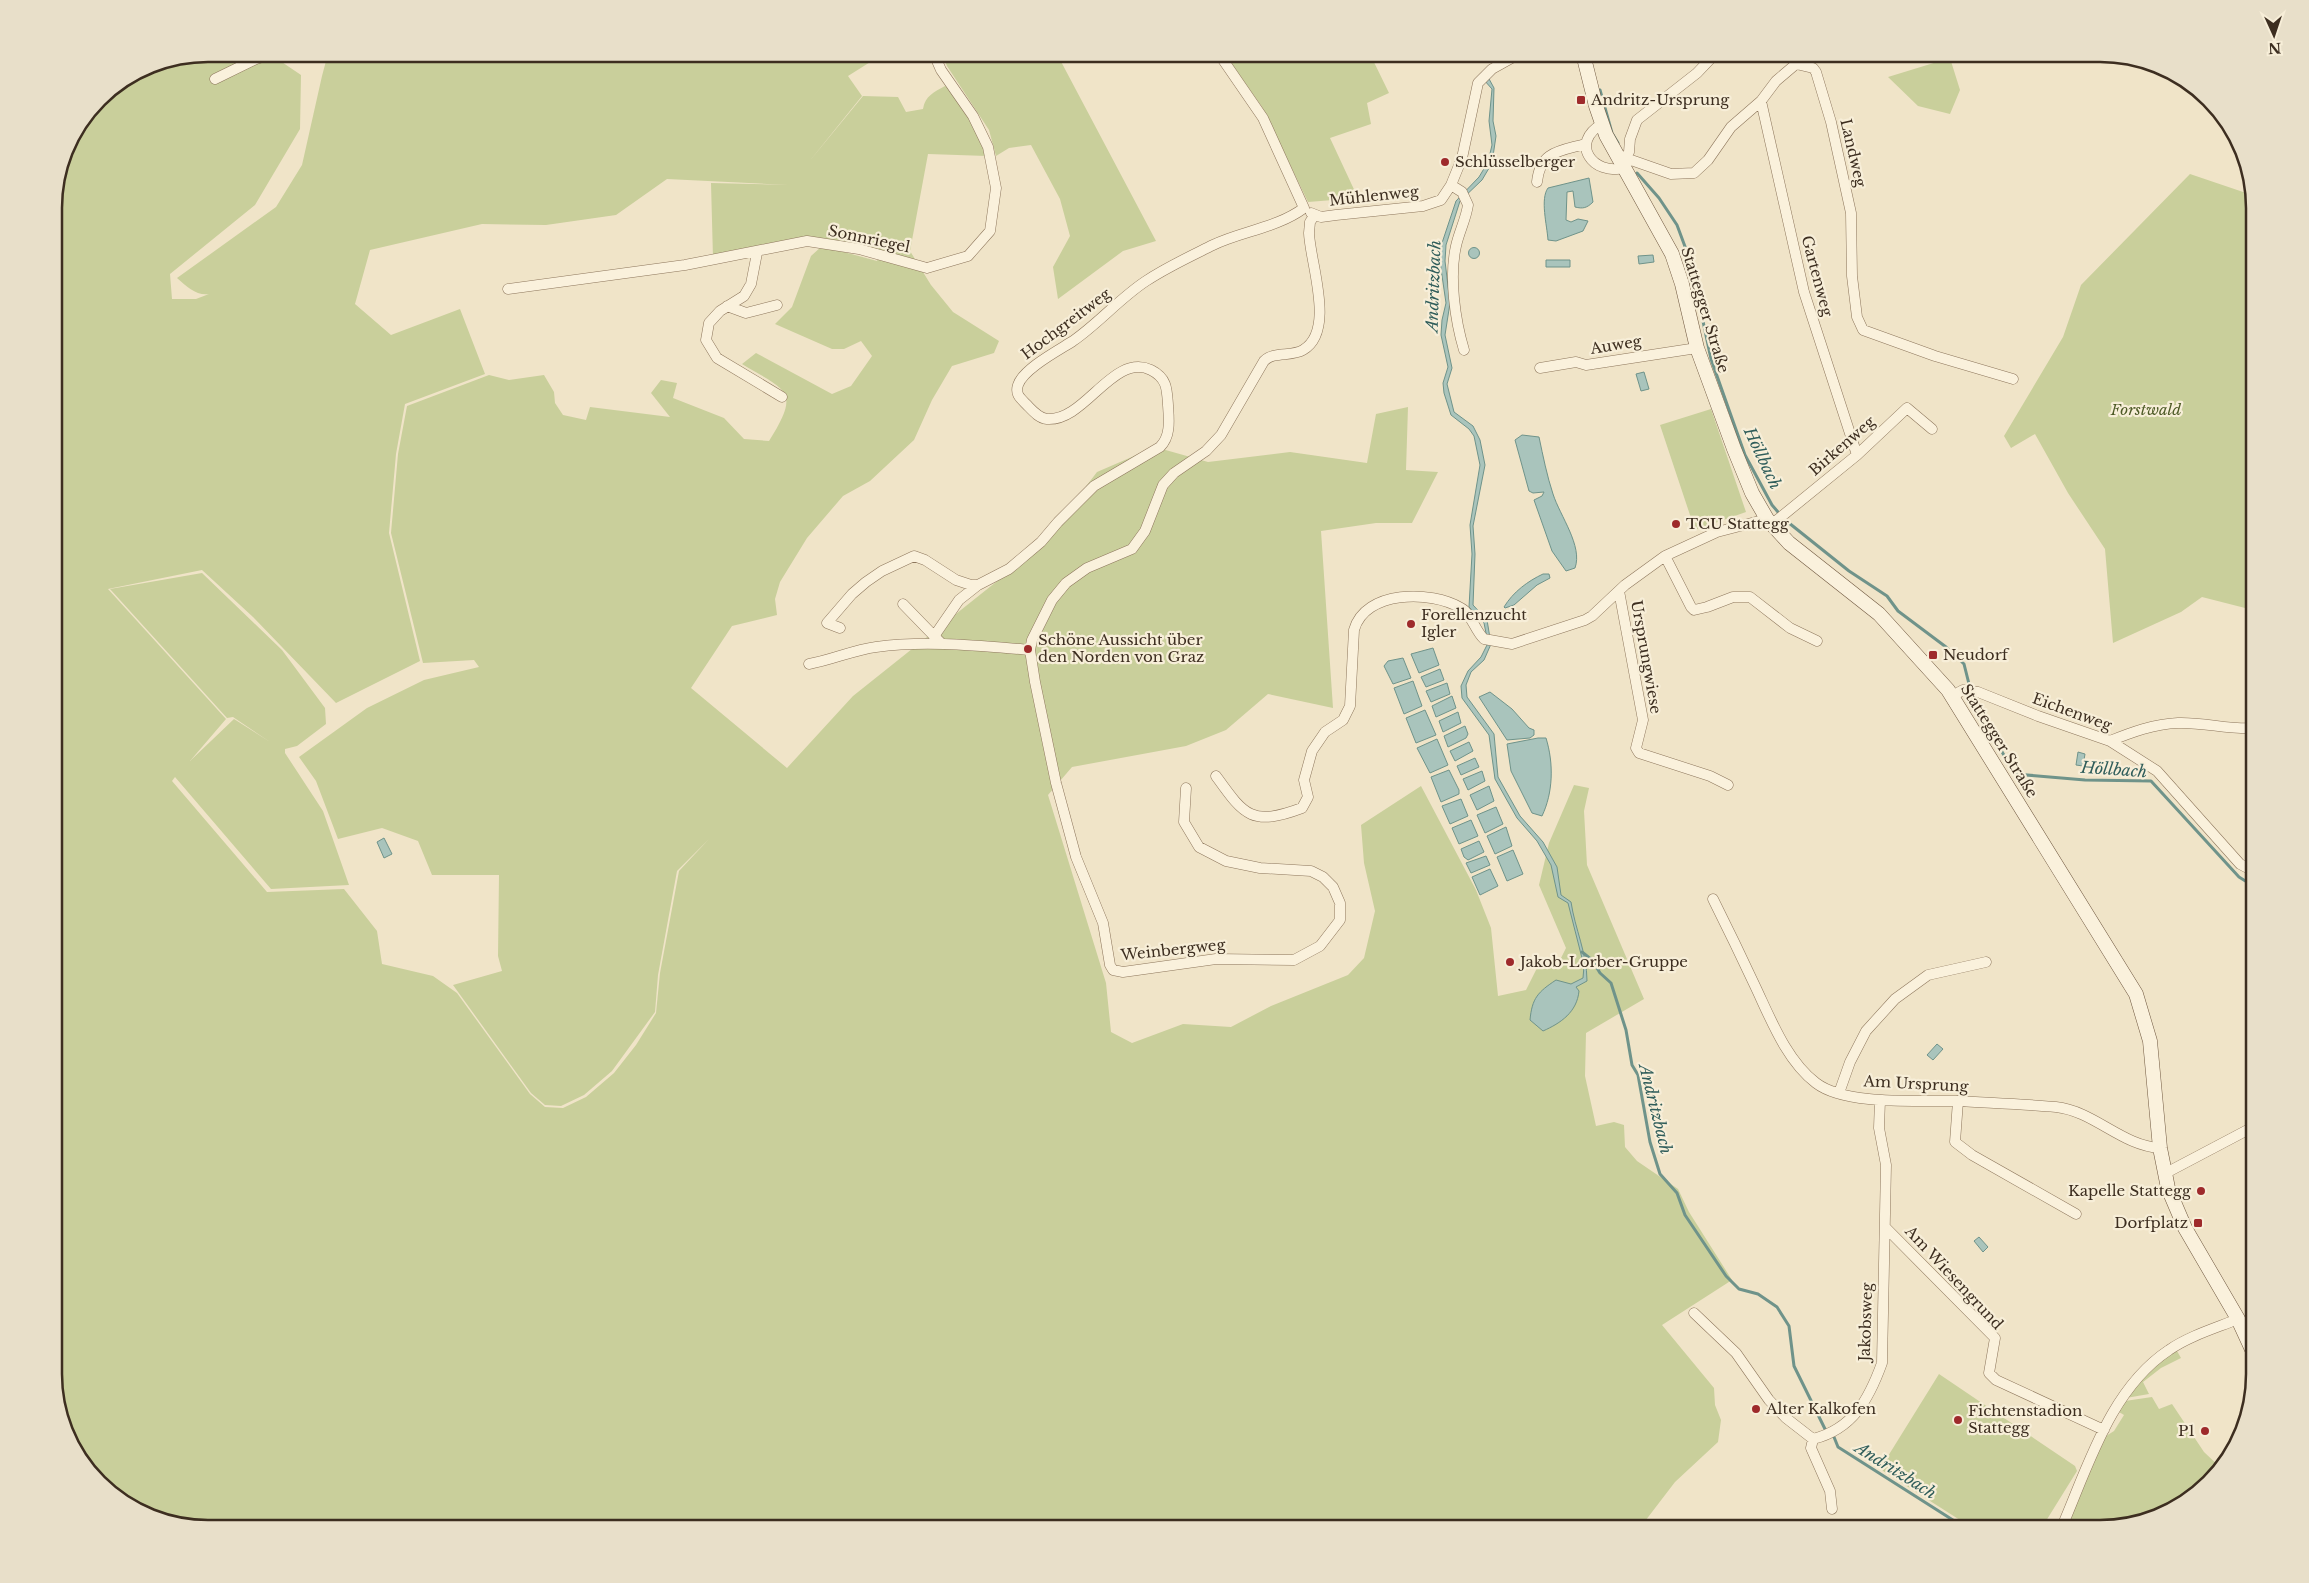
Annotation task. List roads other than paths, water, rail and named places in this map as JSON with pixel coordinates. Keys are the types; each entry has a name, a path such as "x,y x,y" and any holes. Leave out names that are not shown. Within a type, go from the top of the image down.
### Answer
{"main road":[{"name":"Stattegger Straße","path":"1585,62 1602,124 1622,166 1650,211 1672,254 1681,281 1697,348 1752,493 1769,522 1789,543 1880,614 1952,696 2136,994 2150,1041 2160,1148 2164,1174 2172,1202 2246,1336"}],"street":[{"path":"215,79 250,62"},
{"name":"Sonnriegel","path":"508,289 686,266 807,241 858,249 928,268 968,256 990,231 996,188 988,147 974,116 941,70 938,62"},
{"path":"1225,62 1267,125 1304,208 1314,216"},
{"name":"Mühlenweg","path":"1314,216 1431,205 1441,200 1452,186 1466,146 1478,83 1492,69 1505,62"},
{"path":"1622,166 1629,152 1630,139 1637,120 1697,73 1708,62"},
{"name":"Landweg","path":"1585,144 1592,160 1610,171 1631,160 1670,174 1694,173 1708,160 1731,127 1761,100 1776,81 1796,64 1813,68 1816,72 1831,122 1851,213 1852,276 1857,317 1863,330 1934,356 2014,379"},
{"name":"Gartenweg","path":"1761,100 1804,292 1857,455"},
{"path":"1537,182 1539,169 1551,154 1585,144 1588,136 1602,124"},
{"path":"1452,186 1464,195 1467,210 1456,245 1453,271 1457,320 1464,350"},
{"name":"Hochgreitweg","path":"938,640 959,600 978,585 1009,569 1028,555 1094,486 1160,448 1167,438 1168,415 1165,380 1148,369 1140,367 1129,369 1107,383 1070,412 1050,419 1042,418 1019,397 1017,388 1022,377 1081,336 1146,281 1215,244 1280,221 1304,208"},
{"name":"Weinbergweg","path":"1186,788 1184,822 1199,847 1226,861 1260,868 1311,871 1323,877 1333,887 1340,903 1340,920 1320,946 1294,960 1216,959 1123,972 1113,970 1110,965 1101,916 1073,848 1056,783 1030,650 1038,626 1056,595 1066,583 1087,568 1132,549 1145,531 1163,485 1174,473 1206,451 1221,435 1264,361 1270,356 1303,350 1318,333 1320,308 1309,233 1310,222 1314,216"},
{"path":"757,252 751,284 744,296 727,306 709,323 706,340 718,358 782,397"},
{"path":"727,306 746,313 777,305"},
{"name":"Auweg","path":"1540,368 1576,362 1586,365 1697,348"},
{"name":"Birkenweg","path":"1769,522 1857,455 1907,408 1932,429"},
{"path":"1216,776 1244,812 1263,817 1281,815 1302,808 1308,797 1304,780 1312,751 1325,732 1334,728 1347,715 1352,684 1356,620 1379,601 1409,596 1463,608 1484,639 1512,644 1592,616 1619,591 1665,556 1717,532 1769,522"},
{"path":"840,628 827,623 852,594 882,571 914,556 925,560 956,580 978,585"},
{"path":"1665,556 1694,610 1733,597 1750,598 1790,628 1816,641"},
{"name":"Ursprungwiese","path":"1619,591 1643,720 1636,748 1640,753 1710,776 1728,785"},
{"path":"902,604 938,640"},
{"path":"809,664 848,652 878,646 938,640 1030,650"},
{"name":"Eichenweg","path":"1952,696 1963,690 1978,692 2110,741 2157,771 2240,864 2246,867"},
{"path":"2110,741 2143,728 2178,723 2246,728"},
{"name":"Am Ursprung","path":"1713,899 1773,1024 1791,1055 1803,1071 1817,1084 1839,1093 1880,1100 2058,1107 2101,1123 2143,1147 2160,1148"},
{"path":"1839,1093 1850,1062 1866,1031 1894,999 1928,975 1986,962"},
{"name":"Jakobsweg","path":"1818,1438 1836,1430 1861,1408 1872,1391 1882,1363 1886,1165 1879,1128 1880,1100"},
{"path":"1958,1102 1955,1142 1972,1155 2076,1214"},
{"path":"2164,1174 2246,1131"},
{"name":"Am Wiesengrund","path":"1885,1227 1995,1338 1989,1372 1996,1380 2104,1430"},
{"path":"1694,1313 1736,1353 1769,1400 1786,1418 1818,1438 1811,1448 1830,1491 1832,1509"},
{"path":"2065,1520 2104,1430 2141,1372 2170,1349 2238,1319"}],"water":[{"path":"1488,77 1494,88 1493,121 1496,136 1492,163 1482,180 1460,201 1446,245 1445,261 1450,303 1445,335 1452,368 1447,384 1454,412 1473,426 1480,440 1485,465 1473,526 1475,554 1473,605 1487,620 1491,644 1484,660 1471,672 1466,685 1467,697 1494,734 1498,777 1520,816 1543,842 1557,867 1561,895 1571,902 1585,961 1587,981 1576,987 1579,991 1575,1005 1567,1016 1543,1031 1530,1020 1532,1006 1537,996 1556,980 1571,984 1583,978 1584,966 1568,903 1558,897 1551,865 1537,841 1517,818 1495,779 1489,735 1462,698 1461,686 1468,671 1481,657 1488,643 1484,623 1469,607 1472,554 1470,525 1480,465 1474,436 1469,429 1451,415 1443,383 1448,367 1441,335 1446,303 1440,262 1442,243 1456,201 1479,177 1488,162 1492,145 1489,121 1492,89 1484,80"},
{"path":"1589,178 1593,202 1589,206 1585,208 1575,207 1573,191 1567,192 1566,220 1571,222 1578,219 1588,221 1583,231 1556,241 1548,240 1544,199 1548,188"},
{"path":"1474,247 1480,253 1474,259 1468,253"},
{"path":"1653,255 1654,262 1639,264 1638,256"},
{"path":"1546,260 1570,260 1570,267 1546,267"},
{"path":"1644,372 1649,389 1641,391 1636,374"},
{"path":"1522,435 1539,437 1553,494 1570,531 1576,550 1575,568 1566,571 1552,551 1534,500 1542,496 1544,492 1533,493 1529,491 1515,440"},
{"path":"1543,574 1549,574 1550,578 1537,585 1514,605 1504,607 1521,588"},
{"path":"1433,648 1439,665 1419,673 1411,654"},
{"path":"1403,658 1411,678 1393,684 1384,666 1388,661"},
{"path":"1440,669 1444,680 1426,687 1421,677"},
{"path":"1413,681 1422,706 1404,714 1394,688"},
{"path":"1447,683 1450,694 1431,702 1426,691"},
{"path":"1490,692 1512,709 1529,728 1534,730 1534,735 1530,738 1507,740 1479,697"},
{"path":"1452,696 1456,708 1436,717 1432,706"},
{"path":"1425,710 1436,735 1416,743 1406,718"},
{"path":"1458,712 1461,723 1443,732 1439,721"},
{"path":"1465,726 1468,734 1466,738 1448,747 1444,736"},
{"path":"1546,738 1551,768 1550,788 1542,816 1532,813 1511,771 1507,744"},
{"path":"1437,739 1448,765 1430,773 1417,748"},
{"path":"1469,742 1473,751 1455,761 1450,751"},
{"path":"2078,752 2085,754 2083,766 2076,765"},
{"path":"1475,758 1479,767 1461,775 1457,766"},
{"path":"1449,770 1459,790 1459,794 1441,802 1431,777"},
{"path":"1482,771 1485,781 1468,790 1463,779"},
{"path":"1489,786 1494,801 1477,810 1470,795"},
{"path":"1461,799 1468,816 1450,824 1442,806"},
{"path":"1496,807 1503,824 1485,833 1477,815"},
{"path":"1471,820 1478,836 1459,844 1452,828"},
{"path":"1506,827 1512,846 1495,854 1487,836"},
{"path":"384,838 392,854 384,858 377,842"},
{"path":"1479,841 1484,852 1468,860 1464,857 1461,849"},
{"path":"1513,850 1523,874 1507,881 1497,857"},
{"path":"1486,856 1490,865 1471,873 1466,863"},
{"path":"1490,869 1498,886 1480,895 1472,877"},
{"path":"1937,1044 1943,1049 1933,1060 1927,1055"},
{"path":"1979,1237 1988,1247 1983,1252 1974,1241"}],"waterway":[{"name":"Höllbach","path":"1600,90 1612,133 1618,143"},
{"name":"Höllbach","path":"1637,173 1659,198 1677,225 1690,260 1711,359 1745,455 1772,505 1784,519 1849,571 1887,596 1898,611 1946,647 1964,664 1969,684"},
{"name":"Höllbach","path":"1971,699 2015,774 2085,780 2151,781 2239,877 2246,881"},
{"name":"Andritzbach","path":"1582,952 1592,960 1600,973 1611,983 1626,1030 1632,1065 1638,1075 1650,1142 1660,1174 1677,1193 1685,1215 1726,1276 1739,1289 1758,1294 1777,1307 1789,1326 1794,1366 1825,1429 1834,1437 1838,1447 1953,1520"}],"place":[{"name":"Andritz-Ursprung","path":"1581,100"},
{"name":"Schlüsselberger","path":"1445,162"},
{"name":"TCU Stattegg","path":"1676,524"},
{"name":"Forellenzucht Igler","path":"1411,624"},
{"name":"Schöne Aussicht über den Norden von Graz","path":"1028,649"},
{"name":"Neudorf","path":"1933,655"},
{"name":"Jakob-Lorber-Gruppe","path":"1510,962"},
{"name":"Kapelle Stattegg","path":"2201,1191"},
{"name":"Dorfplatz","path":"2198,1223"},
{"name":"Alter Kalkofen","path":"1756,1409"},
{"name":"Fichtenstadion Stattegg","path":"1958,1420"},
{"name":"P1","path":"2205,1431"}],"park label":[{"name":"Forstwald","path":"2146,410"}]}
